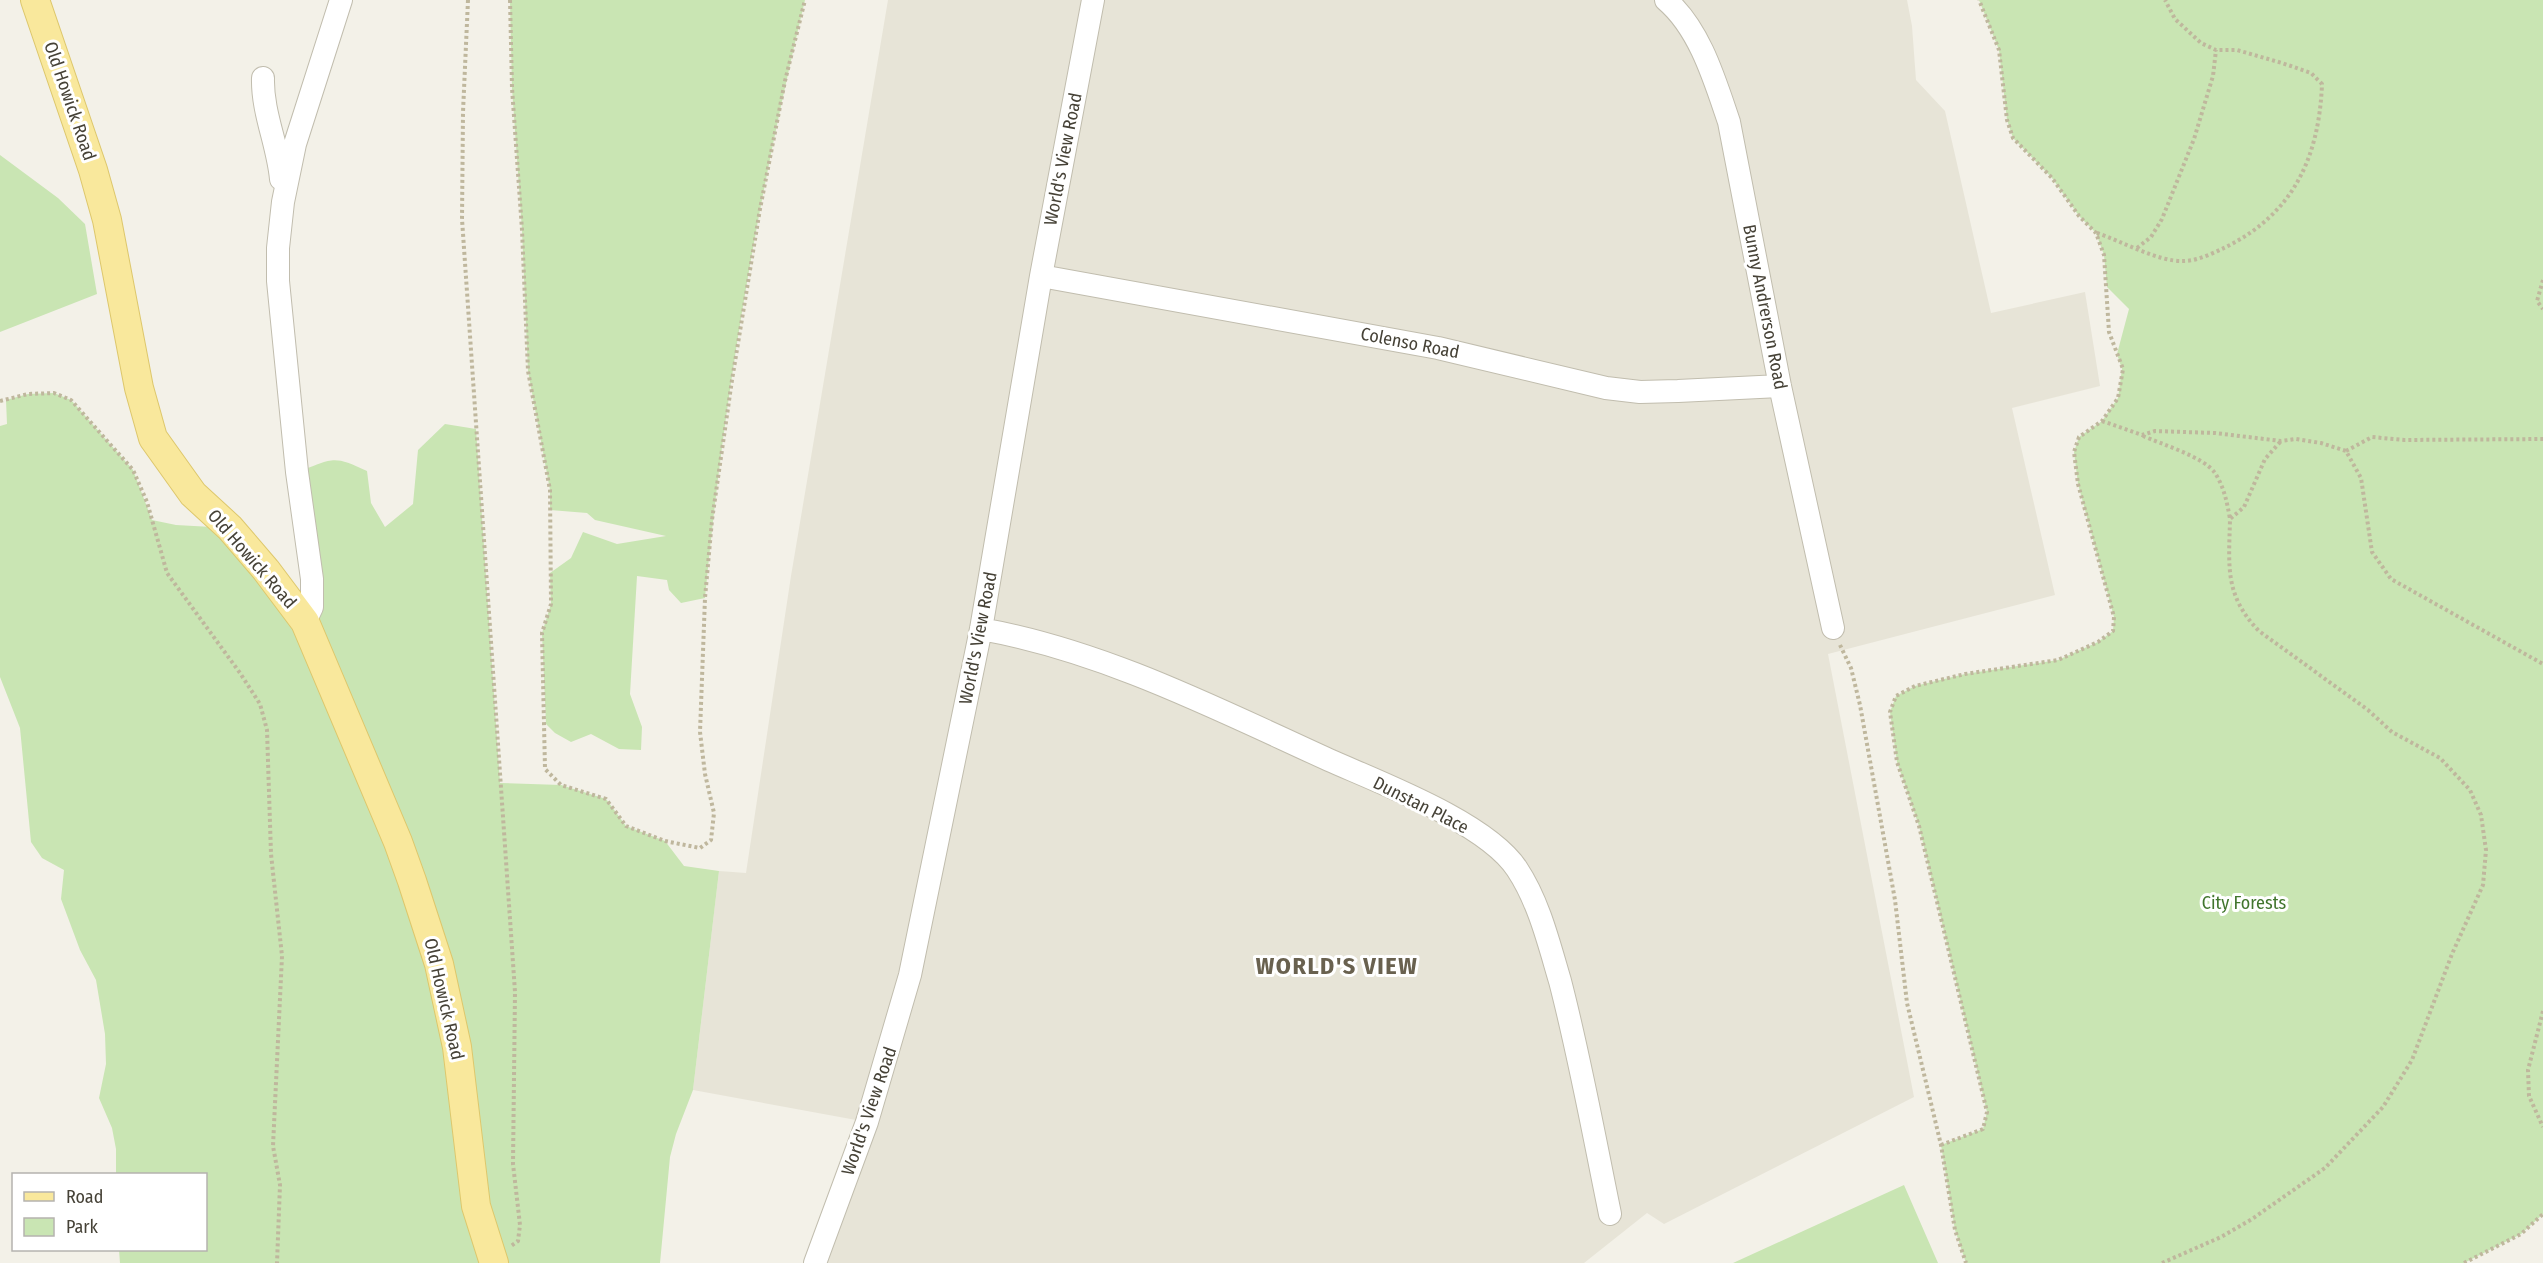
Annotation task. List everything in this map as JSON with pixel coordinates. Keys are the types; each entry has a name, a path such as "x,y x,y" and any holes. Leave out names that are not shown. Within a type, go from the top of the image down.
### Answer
{"main road":[{"name":"Old Howick Road","path":"35,0 90,160 107,220 140,388 153,438 193,494 230,528 266,570 305,622 398,842 439,964 457,1047 476,1206 494,1263"}],"street":[{"path":"305,622 312,607 312,579 297,472 278,281 278,248 283,202 295,144 342,0"},
{"name":"World's View Road","path":"815,1263 867,1122 905,995 981,629 1041,276 1093,0"},
{"name":"Bunny Andrerson Road","path":"1666,0 1687,23 1718,89 1729,122 1780,386 1833,628"},
{"path":"263,78 263,94 280,163 283,202"},
{"name":"Colenso Road","path":"1041,276 1438,348 1606,388 1640,392 1780,386"},
{"name":"Dunstan Place","path":"981,629 1031,638 1201,700 1433,807 1487,840 1502,852 1517,868 1526,886 1552,953 1579,1062 1610,1215"}],"path":[{"path":"468,0 463,112 462,219 515,992 513,1164 520,1225 518,1241 494,1263"},
{"path":"510,0 512,88 522,230 528,371 550,490 551,604 542,633 545,769 561,785 606,799 626,826 665,841 700,848 711,840 714,813 705,774 700,732 705,598 712,520 760,209 785,81 804,0"},
{"path":"1979,0 1999,50 2007,120 2013,138 2052,178 2079,216 2096,233 2167,260 2185,261 2210,254 2250,235 2282,207 2301,176 2316,141 2322,84 2311,73 2237,50 2216,50 2201,44 2175,19 2165,0"},
{"path":"2137,248 2151,237 2166,209 2194,139 2210,87 2216,50"},
{"path":"1941,1145 1983,1129 1987,1112 1919,826 1897,762 1890,712 1896,696 1915,686 1965,674 2058,660 2098,642 2113,631 2114,617 2078,484 2074,452 2079,437 2102,421 2118,398 2122,369 2109,332 2104,255 2096,233"},
{"path":"2543,280 2537,301 2543,309"},
{"path":"0,401 28,394 54,393 71,400 133,470 147,502 166,573 240,673 260,704 267,729 271,854 282,956 273,1146 280,1185 277,1263"},
{"path":"2102,421 2142,435 2197,460 2213,471 2225,492 2230,519 2230,585 2244,616 2259,631 2368,710 2392,732 2440,758 2469,790 2481,815 2486,850 2483,885 2452,954 2412,1060 2383,1107 2325,1168 2252,1219 2221,1237 2162,1263"},
{"path":"2142,435 2155,431 2178,431 2251,436 2281,441 2296,440 2346,450 2372,437 2404,440 2543,439"},
{"path":"2230,519 2244,507 2265,459 2281,441"},
{"path":"2346,450 2361,478 2372,552 2391,579 2543,664"},
{"path":"1833,628 1851,668 1860,705 1895,900 1907,1003 1941,1145 1955,1230 1966,1263"},
{"path":"2543,1011 2529,1070 2529,1096 2543,1127"},
{"path":"2464,1263 2521,1234 2543,1214"}],"shaded area":[{"name":"WORLD'S VIEW","path":"888,0 1907,0 1912,26 1916,80 1945,111 1991,313 2085,292 2100,386 2012,408 2055,595 1828,654 1914,1097 1664,1224 1647,1213 1584,1263 815,1263 867,1122 693,1090 719,871 746,873 791,576"}],"green space":[{"path":"510,0 805,0 772,148 744,297 722,447 705,598 681,603 669,590 667,580 637,576 630,694 642,727 641,750 619,749 591,734 571,742 555,733 546,724 542,633 551,604 550,573 571,558 583,532 617,544 666,536 595,520 587,513 550,510 550,490 528,371 522,230 512,88"},
{"name":"City Forests","path":"1979,0 2543,0 2543,1214 2521,1234 2464,1263 1966,1263 1955,1230 1941,1145 1983,1129 1987,1112 1919,826 1897,762 1890,712 1896,696 1915,686 1965,674 2058,660 2098,642 2113,631 2114,617 2078,484 2074,452 2079,437 2102,421 2118,398 2122,369 2117,354 2129,309 2107,287 2104,255 2096,233 2079,216 2052,178 2013,138 2007,120 1999,50"},
{"path":"0,155 58,198 85,224 97,294 0,332"},
{"path":"54,393 71,400 133,470 152,520 176,525 230,528 305,621 297,472 332,460 346,462 367,471 371,503 385,527 413,504 418,450 445,424 476,429 500,783 561,785 606,799 626,826 665,841 684,866 719,871 693,1090 670,1157 660,1263 120,1263 119,1251 207,1251 207,1173 116,1173 116,1149 112,1128 99,1098 106,1064 105,1034 96,980 80,950 61,899 64,870 42,858 31,842 20,728 0,677 0,426 7,424 6,400 28,394"},
{"path":"1904,1185 1938,1263 1733,1263"}],"district":[{"name":"WORLD'S VIEW","path":"1337,966"}]}
